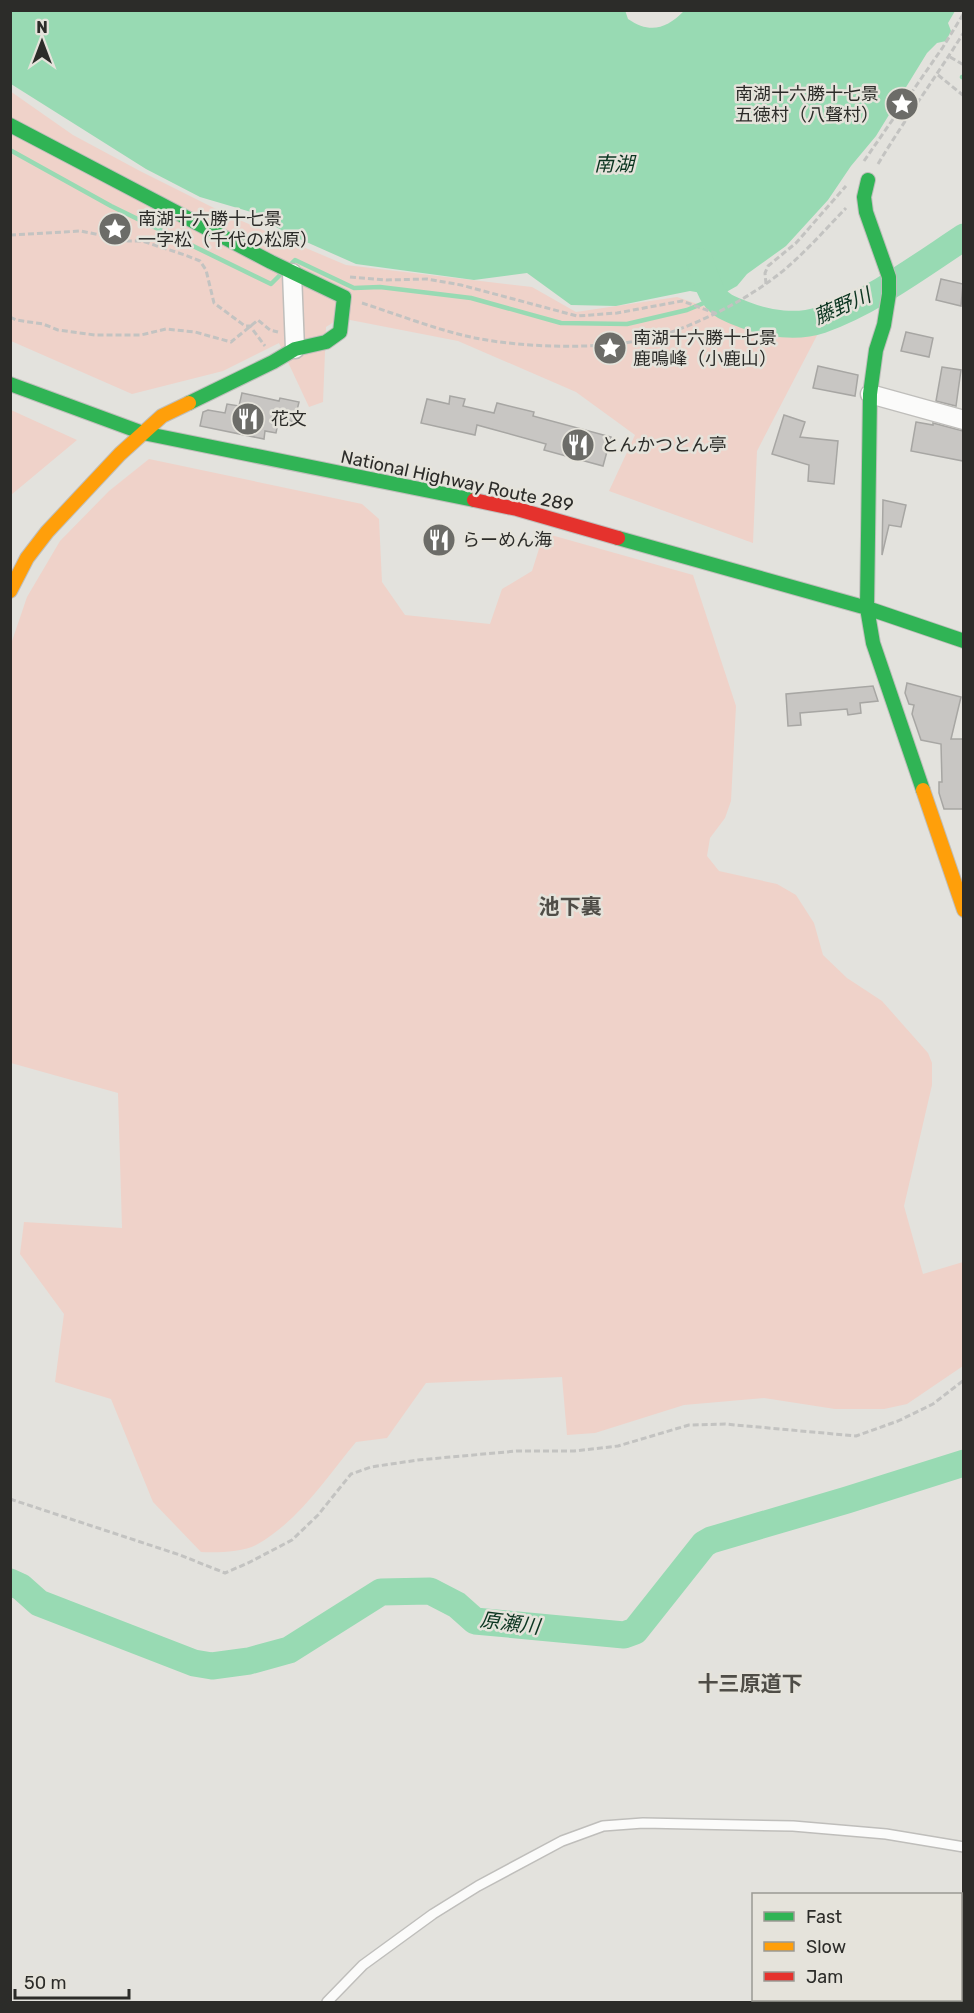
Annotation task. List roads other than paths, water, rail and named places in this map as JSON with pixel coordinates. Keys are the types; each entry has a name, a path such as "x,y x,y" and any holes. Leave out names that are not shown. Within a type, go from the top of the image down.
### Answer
{"main road":[{"path":"10,125 292,273 344,297 340,332 326,342 295,349 162,416 142,433 47,532 27,558 10,591"},
{"path":"868,180 864,197 866,212 889,277 889,294 884,325 876,350 870,394 867,608 873,643 963,910"},
{"name":"National Highway Route 289","path":"10,384 142,433 517,509 867,608 963,641"}],"street":[{"path":"292,273 295,349"},
{"path":"870,394 963,420"}],"lane":[{"path":"327,2002 363,1965 433,1914 478,1886 562,1841 603,1826 643,1823 793,1826 886,1834 963,1847"}],"water":[{"name":"南湖","path":"625,10 628,19 651,28 671,22 684,11 955,11 948,23 951,31 946,41 937,43 927,53 876,136 851,166 828,200 786,246 747,274 737,286 719,296 690,291 616,306 571,305 527,273 474,280 356,264 286,233 251,212 200,197 146,169 11,84 11,11"}],"waterway":[{"path":"10,150 111,206 271,284 280,275"},
{"name":"藤野川","path":"700,262 712,292 724,306 763,321 802,324 821,320 858,304 964,237"},
{"path":"291,264 295,260 354,288 380,287 471,298 561,323 627,324 687,310 711,300 722,306"},
{"name":"原瀬川","path":"10,1582 21,1587 39,1603 194,1663 212,1666 249,1661 289,1650 381,1592 430,1591 457,1605 475,1621 624,1635 635,1631 704,1544 711,1540 964,1463"}],"place":[{"name":"南湖十六勝十七景 五徳村（八聲村）","path":"902,104"},
{"name":"南湖十六勝十七景 一字松（千代の松原）","path":"115,229"},
{"name":"南湖十六勝十七景 鹿鳴峰（小鹿山）","path":"610,348"},
{"name":"花文","path":"248,419"},
{"name":"とんかつとん亭","path":"578,445"},
{"name":"らーめん海","path":"439,540"}],"district":[{"name":"池下裏","path":"570,907"},
{"name":"十三原道下","path":"750,1684"}]}
